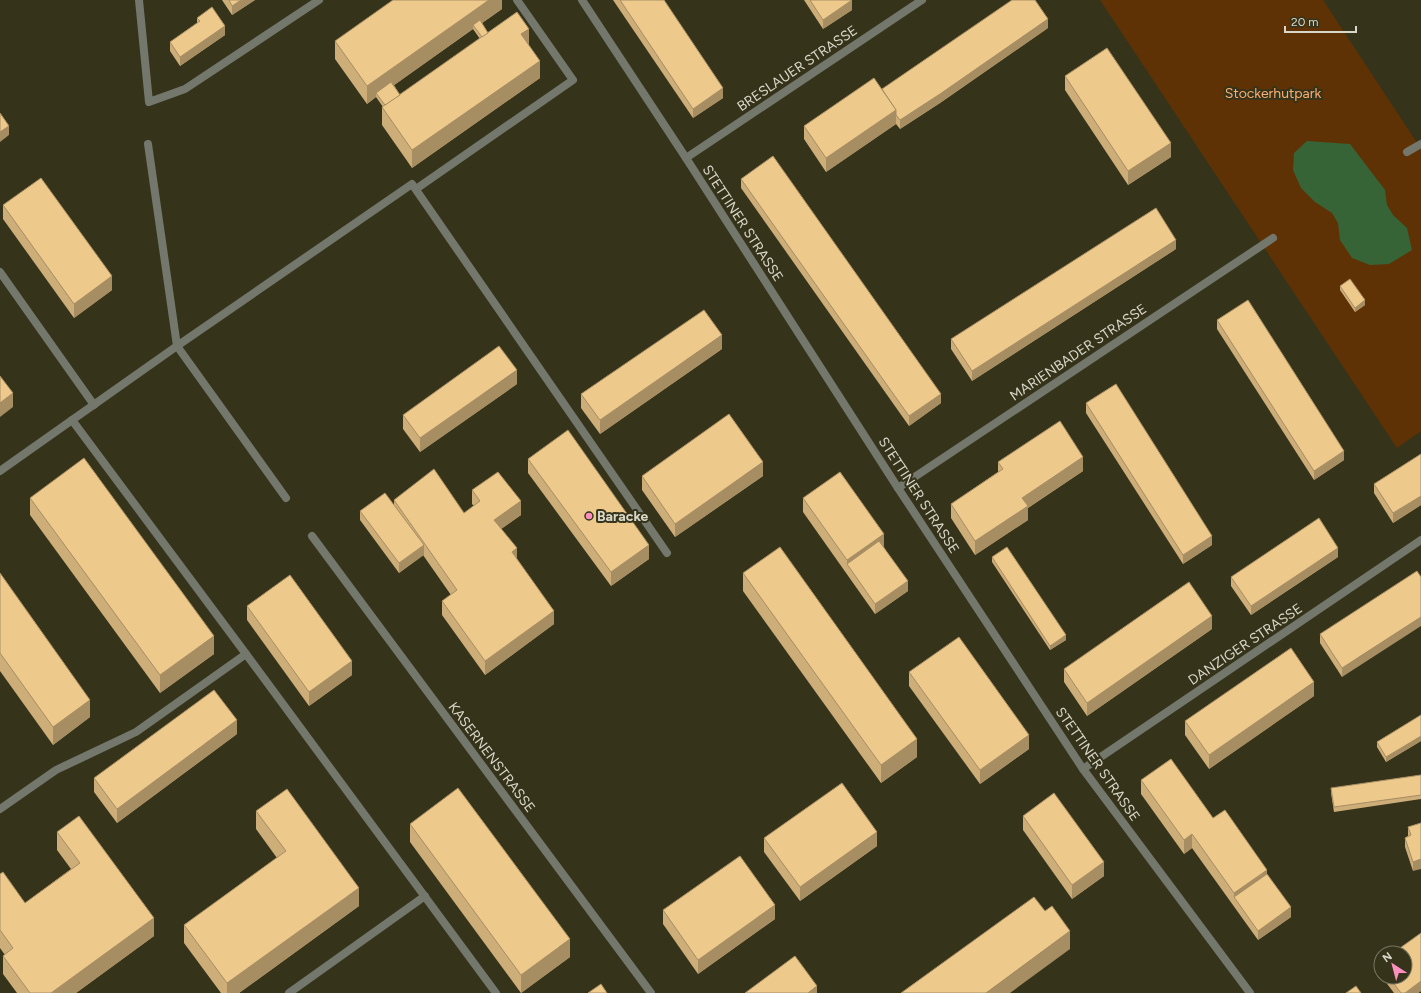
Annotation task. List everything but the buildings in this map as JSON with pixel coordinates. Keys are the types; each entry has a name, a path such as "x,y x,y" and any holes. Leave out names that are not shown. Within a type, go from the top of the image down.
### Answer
{"street":[{"path":"140,0 149,102 185,89 319,0"},
{"path":"416,189 573,80 517,0"},
{"name":"STETTINER STRASSE","path":"582,0 686,158 898,488 1083,769 1250,993"},
{"name":"BRESLAUER STRASSE","path":"686,158 922,0"},
{"path":"148,144 176,346 286,498"},
{"path":"1407,152 1421,144"},
{"path":"0,471 176,346 412,184 667,553"},
{"name":"MARIENBADER STRASSE","path":"898,488 1273,238"},
{"path":"0,272 94,405"},
{"path":"72,420 496,993"},
{"name":"KASERNENSTRASSE","path":"312,536 651,993"},
{"name":"DANZIGER STRASSE","path":"1083,769 1421,540"},
{"path":"0,809 56,770 136,732 246,654"},
{"path":"289,993 425,896"}],"green space":[{"name":"Stockerhutpark","path":"1100,0 1323,0 1421,149 1421,431 1397,448"}],"shaded area":[{"path":"1307,141 1350,144 1385,190 1387,205 1393,215 1407,228 1412,250 1389,264 1370,265 1352,258 1340,240 1338,223 1332,213 1315,202 1301,188 1293,170 1294,153"}],"place":[{"name":"Baracke","path":"589,516"}]}
